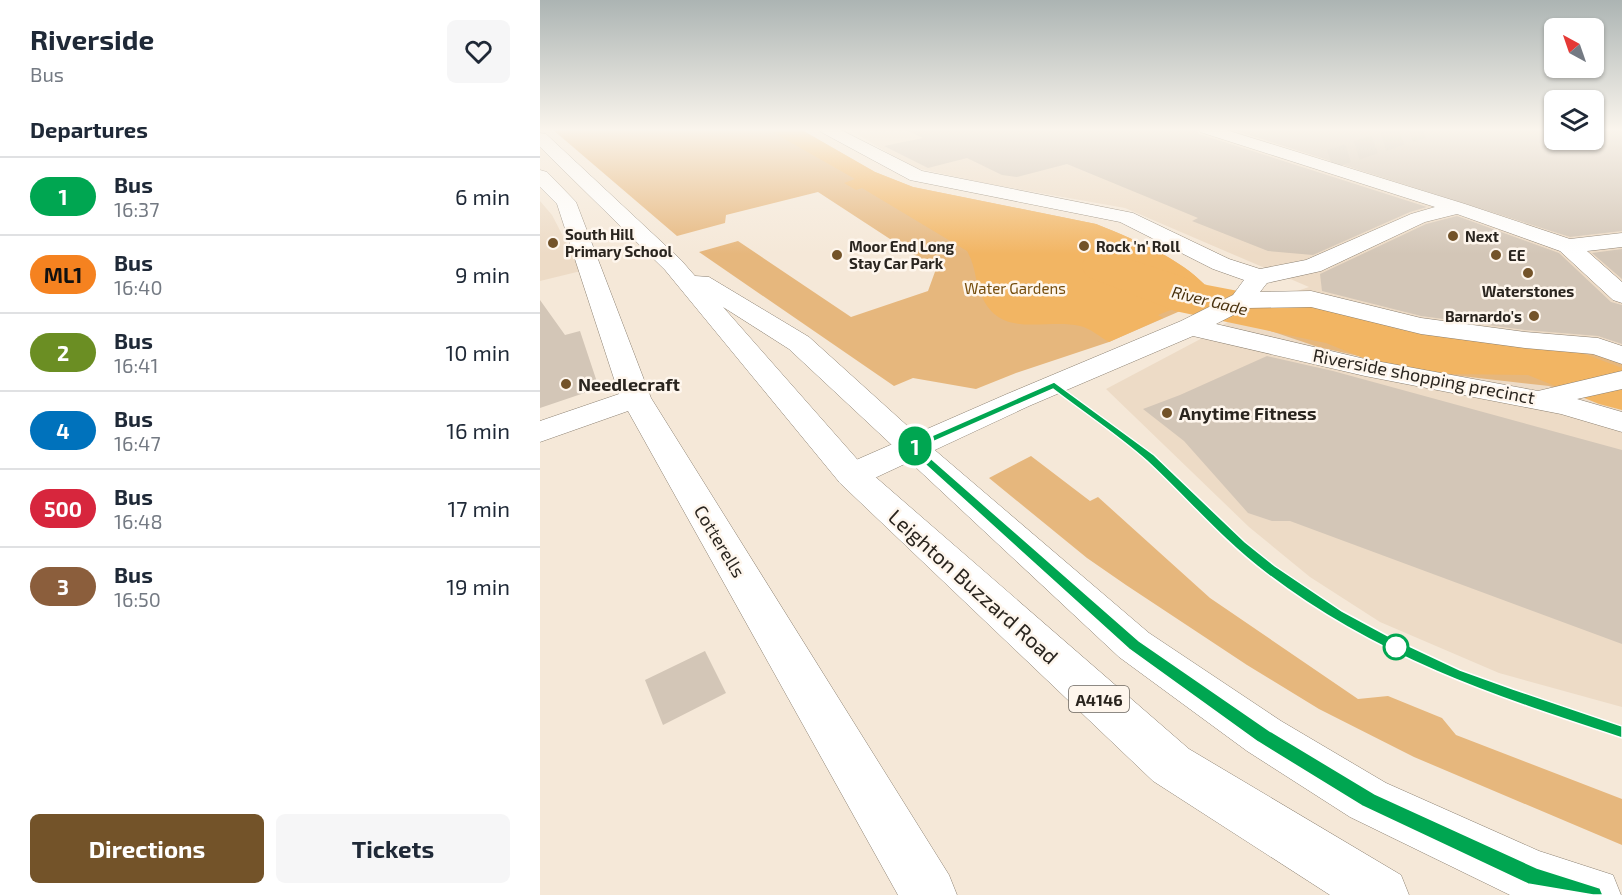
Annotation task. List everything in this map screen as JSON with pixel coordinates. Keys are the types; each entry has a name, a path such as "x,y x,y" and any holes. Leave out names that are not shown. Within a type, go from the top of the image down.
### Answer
{"street":[{"name":"Leighton Buzzard Road","path":"574,171 673,265 852,475 1172,765 1381,895"},
{"path":"905,171 917,176 1126,217 1221,264 1259,277 1313,266 1418,218 1458,208"},
{"path":"1350,171 1568,246 1622,295"},
{"name":"Cotterells","path":"540,176 566,202 636,398 929,895"},
{"path":"1568,246 1622,240"},
{"name":"Leighton Buzzard Road","path":"673,265 799,343 911,447 1134,645 1264,736 1368,800 1535,878 1593,895"},
{"path":"852,475 911,447 1190,327 1242,300 1259,277"},
{"path":"1242,300 1311,299 1420,326 1525,340 1598,346 1622,356"},
{"name":"Riverside shopping precinct","path":"1190,327 1227,333 1387,373 1538,399 1589,411 1622,422"},
{"path":"1538,399 1622,380"},
{"path":"540,432 636,398"}],"shaded area":[{"name":"Water Gardens","path":"841,171 873,171 913,187 1096,224 1153,249 1181,265 1204,284 1205,292 1194,305 1186,308 1181,306 1158,315 1163,318 1109,342 1080,326 1014,323 1002,319 983,299 967,251 862,188 856,190 844,183 855,179"},
{"path":"928,171 1622,171 1622,707 1499,673 1380,622 1310,577 1249,527 1106,389 1208,335 1250,307 1309,287 1125,208"},
{"name":"South Hill Primary School","path":"540,201 552,215 581,271 540,281"}],"green space":[{"name":"Water Gardens","path":"601,171 873,171 913,187 1096,224 1153,249 1181,265 1204,284 1205,292 1194,305 1109,342 976,389 913,378 894,386 699,252 738,241 851,317 928,291 936,269 818,192 726,215 725,223 677,236"},
{"path":"1302,304 1380,324 1593,354 1622,362 1622,409 1549,386 1435,373 1318,347 1256,326 1269,317"},
{"path":"1031,456 1090,501 1098,497 1210,598 1358,699 1388,696 1442,718 1456,735 1622,799 1622,845 1414,757 1319,709 1247,665 1087,558 989,478"}],"building":[{"path":"993,171 1041,171 1017,177 1002,175"},
{"path":"1083,171 1314,171 1427,207 1410,212 1313,255 1268,251 1192,221 1198,218"},
{"path":"1361,171 1622,171 1622,231 1570,237"},
{"path":"1457,216 1559,253 1611,302 1622,305 1622,344 1598,336 1525,330 1421,316 1322,291 1320,274 1426,224"},
{"path":"1622,249 1622,279 1592,253"},
{"path":"540,300 565,335 580,331 599,388 540,408"},
{"path":"1267,356 1333,371 1622,450 1622,644 1290,521 1272,521 1248,513 1184,441 1143,409"},
{"path":"705,651 726,693 663,725 645,680"}],"waterway":[{"name":"River Gade","path":"1106,266 1194,299 1342,329 1384,345 1449,356 1531,357 1622,390"}],"bus line":[{"name":"1","path":"1593,895 1535,878 1368,800 1264,736 1134,645 911,447 1054,385 1150,457 1240,545 1270,570 1336,615 1387,643 1455,674 1510,695 1622,731"}],"place":[{"name":"Next","path":"1453,236"},
{"name":"South Hill Primary School","path":"553,243"},
{"name":"Rock 'n' Roll","path":"1084,246"},
{"name":"Moor End Long Stay Car Park","path":"837,255"},
{"name":"EE","path":"1496,255"},
{"name":"Waterstones","path":"1528,273"},
{"name":"Barnardo's","path":"1534,316"},
{"name":"Needlecraft","path":"566,384"},
{"name":"Anytime Fitness","path":"1167,413"}]}
